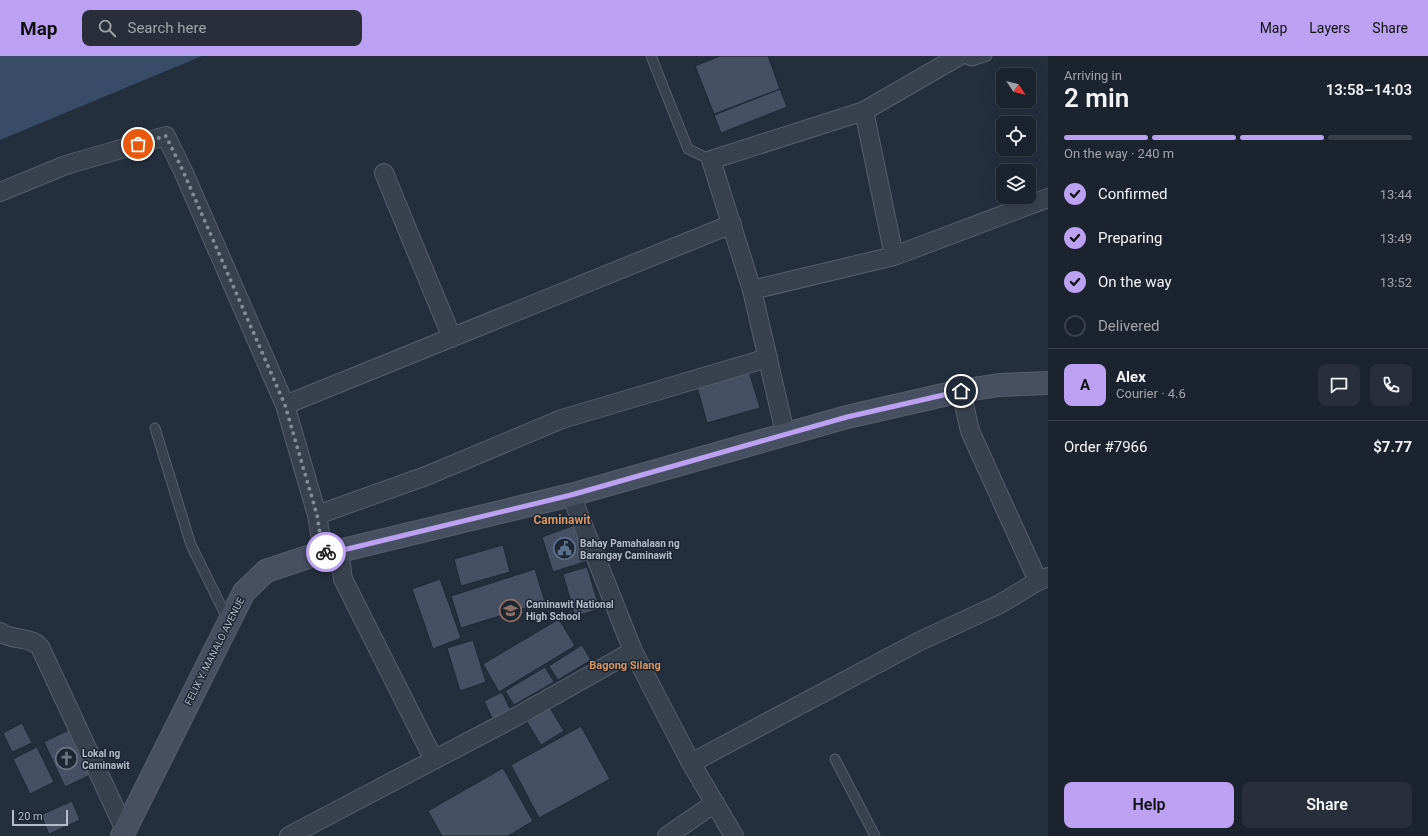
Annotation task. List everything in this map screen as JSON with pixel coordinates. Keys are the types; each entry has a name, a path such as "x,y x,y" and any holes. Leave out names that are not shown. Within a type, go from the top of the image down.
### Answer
{"main road":[{"name":"FELIX Y. MANALO AVENUE","path":"124,833 228,621 244,592 266,571 331,552 571,495 785,433 847,417 961,391 999,386 1048,383"}],"street":[{"path":"785,433 752,290 711,160 864,112 959,56"},
{"path":"864,112 894,256"},
{"path":"0,192 66,165 166,136 183,171 285,405 317,515 343,580 434,760"},
{"path":"384,173 452,338"},
{"path":"752,290 894,256 1048,198"},
{"path":"285,405 732,224"},
{"path":"317,515 426,476 562,419 768,358"},
{"path":"691,763 918,642 1000,604 1043,579 970,431 961,391"},
{"path":"571,495 633,650 691,763 734,836"},
{"path":"3,636 36,642 40,647 124,833"},
{"path":"289,836 523,713 633,650"},
{"path":"667,836 715,803"}],"lane":[{"path":"652,56 688,149 711,160"},
{"path":"959,56 972,61 987,56"},
{"path":"155,428 191,544 228,621"},
{"path":"835,759 875,836"}],"water":[{"path":"0,56 202,56 0,140"}],"building":[{"path":"720,56 768,56 780,89 714,114 695,66"},
{"path":"780,89 787,107 721,133 714,115"},
{"path":"748,368 760,408 707,423 696,383"},
{"name":"Bahay Pamahalaan ng Barangay Caminawit","path":"575,525 587,561 553,572 542,537"},
{"path":"503,545 510,572 461,586 454,559"},
{"path":"587,567 600,609 575,616 563,574"},
{"path":"535,569 545,602 461,628 451,596"},
{"path":"440,579 461,638 433,649 412,589"},
{"path":"559,619 575,646 499,692 483,664"},
{"path":"473,640 486,682 460,691 447,648"},
{"path":"582,645 591,660 558,680 549,666"},
{"path":"545,667 554,682 514,705 505,691"},
{"path":"502,692 511,711 493,720 484,701"},
{"path":"550,708 564,731 541,745 527,722"},
{"path":"22,723 32,743 12,752 3,733"},
{"path":"581,726 610,779 539,818 511,765"},
{"name":"Lokal ng Caminawit","path":"69,730 90,775 65,787 44,742"},
{"path":"37,747 54,782 30,794 13,759"},
{"path":"503,768 533,821 508,836 442,836 428,811"},
{"path":"72,801 80,820 49,834 41,815"}],"way so far":[{"path":"138,144 166,136 183,171 285,405 317,515 323,552 326,552"}],"place":[{"name":"Bahay Pamahalaan ng Barangay Caminawit","path":"564,549"},
{"name":"Caminawit National High School","path":"511,610"},
{"name":"Lokal ng Caminawit","path":"67,759"}],"district":[{"name":"Caminawit","path":"562,520"},
{"name":"Bagong Silang","path":"625,665"}],"route":[{"path":"326,552 339,551 506,512 571,495 785,433 961,391"}]}
